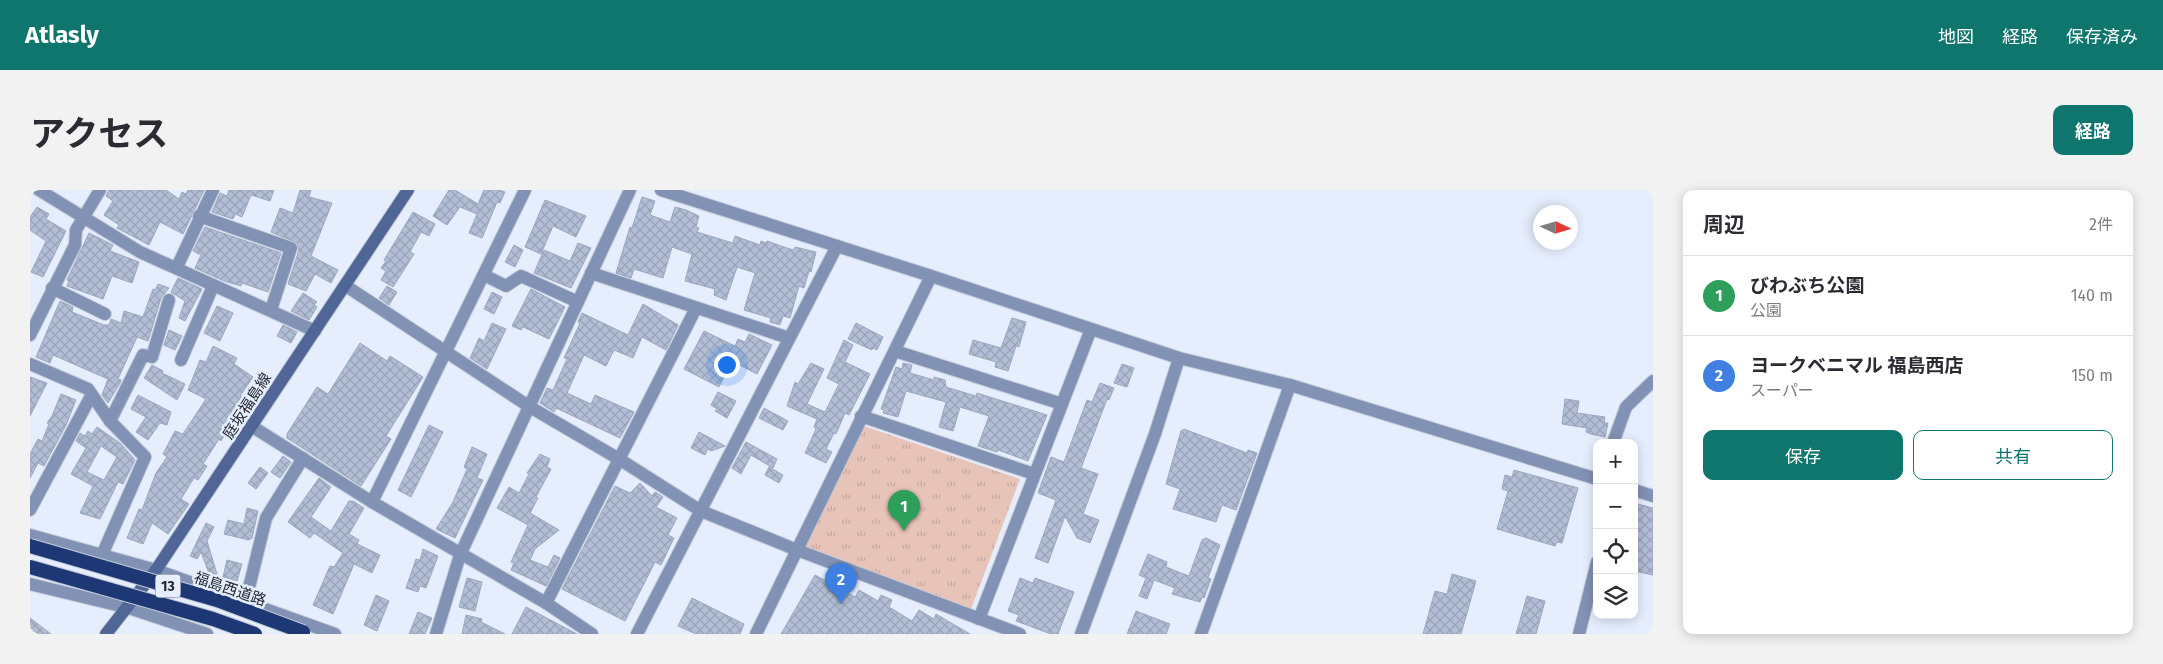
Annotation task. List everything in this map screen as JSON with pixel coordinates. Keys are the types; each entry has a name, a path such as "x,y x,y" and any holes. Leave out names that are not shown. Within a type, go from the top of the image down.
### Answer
{"highway":[{"name":"福島西道路","path":"30,546 217,600 303,632"},
{"name":"13","path":"30,567 213,619 255,634"}],"main road":[{"name":"庭坂福島線","path":"106,634 129,608 156,570 253,427 408,190"}],"street":[{"path":"39,190 140,252 177,267 213,286 315,331"},
{"path":"31,328 75,245 76,230 100,190"},
{"path":"177,267 199,216 213,190"},
{"path":"372,502 525,190"},
{"path":"436,634 460,555 630,190"},
{"path":"661,190 1179,358 1290,385 1593,478"},
{"path":"199,216 291,248 271,310"},
{"path":"637,634 837,246"},
{"path":"591,273 789,338"},
{"path":"484,275 506,286 521,276 578,302"},
{"path":"756,634 931,276"},
{"path":"181,360 213,286"},
{"path":"346,286 446,354 530,407 619,459 701,512 1020,634"},
{"path":"52,288 105,314"},
{"path":"110,421 143,355 152,356 168,300"},
{"path":"546,603 696,308"},
{"path":"979,619 1091,329"},
{"path":"894,351 1062,404"},
{"path":"1081,634 1155,434 1179,358"},
{"path":"30,364 88,389 110,421 145,457 102,555"},
{"path":"1614,439 1626,407 1653,381"},
{"path":"1201,634 1290,385"},
{"path":"30,510 91,396"},
{"path":"861,416 1034,474"},
{"path":"253,427 460,555 546,603 592,634"},
{"path":"246,600 266,518 303,458"},
{"path":"1638,491 1653,496"},
{"path":"30,535 156,570 246,600 335,634"},
{"path":"1579,634 1594,574"},
{"path":"30,584 129,608 184,630 207,634"}],"green space":[{"path":"858,424 1020,479 970,612 799,549"}],"building":[{"path":"109,190 166,190 179,199 182,192 186,194 188,190 204,190 183,234 160,222 149,245 117,228 119,225 104,215 113,201 106,196"},
{"path":"229,190 274,190 270,201 251,195 242,217 235,214 233,219 212,212 220,193 227,196"},
{"path":"300,190 311,190 309,197 332,203 311,256 338,270 331,283 315,274 306,291 288,284 299,250 297,243 271,232 280,208 293,213"},
{"path":"449,190 455,190 478,204 484,190 505,192 500,203 497,202 482,238 469,233 477,214 460,207 447,225 433,216"},
{"path":"642,197 655,201 650,215 670,222 675,207 699,216 696,227 699,228 697,232 733,243 735,236 760,245 761,241 766,243 767,241 793,250 795,247 816,252 811,272 809,271 804,288 799,286 790,318 783,316 780,325 770,322 771,318 744,310 755,273 737,267 726,300 714,295 715,289 685,281 692,254 672,247 663,278 634,269 631,278 616,273 630,227 632,228"},
{"path":"545,200 586,216 576,237 553,226 541,254 525,247"},
{"path":"37,207 49,214 46,219 66,231 43,277 31,272 46,241 30,230 30,217"},
{"path":"413,212 435,224 429,236 421,232 410,252 414,254 393,287 381,280 386,271 381,268"},
{"path":"205,227 281,253 268,292 242,283 241,286 224,281 195,268 201,255 193,251"},
{"path":"89,233 113,245 110,251 139,262 132,283 112,276 103,299 67,286 69,281 67,280"},
{"path":"578,243 591,248 571,288 534,273 544,250 570,261"},
{"path":"514,245 523,250 515,267 505,262"},
{"path":"178,278 202,289 185,321 179,318 185,301 171,292"},
{"path":"158,284 169,288 161,298 148,341 137,337 118,379 121,380 120,383 108,403 102,395 108,379 53,355 50,363 36,357 60,301 73,307 72,312 104,325 109,325 111,319 121,323 124,311 143,317 153,289 155,290"},
{"path":"387,286 397,292 389,305 379,298"},
{"path":"531,289 565,307 549,339 523,327 521,330 512,326"},
{"path":"492,292 502,297 494,314 484,309"},
{"path":"303,293 317,302 314,305 317,307 309,320 291,311"},
{"path":"643,304 678,325 666,350 642,337 633,358 614,350 606,366 584,355 567,393 591,404 595,395 634,412 620,438 556,408 554,412 540,403 547,388 553,390 567,359 564,358 580,323 578,322 582,313 628,335"},
{"path":"217,306 233,313 220,341 204,333"},
{"path":"1012,318 1026,322 1019,347 1016,346 1008,371 995,367 996,362 969,354 973,340 1001,348"},
{"path":"492,323 506,329 487,369 470,358 479,338 484,341"},
{"path":"856,323 883,337 877,350 873,348 872,350 848,339"},
{"path":"283,325 297,332 291,343 277,336"},
{"path":"169,330 182,336 175,350 164,345"},
{"path":"704,331 735,346 738,339 745,342 749,334 772,345 757,374 732,361 719,387 684,369"},
{"path":"844,340 853,345 845,362 870,374 849,415 845,413 836,434 834,433 826,449 832,452 826,463 805,453 816,429 814,427 817,419 787,406 795,382 798,384 811,363 824,369 807,404 825,412 839,384 827,378"},
{"path":"360,343 387,361 390,356 423,377 386,436 391,439 361,486 287,438 287,434 317,387 328,394"},
{"path":"213,346 237,358 234,364 253,377 240,396 249,402 238,420 234,419 221,441 219,439 203,464 207,466 198,480 194,478 181,499 189,504 168,534 152,523 143,544 127,538 139,509 142,510 156,473 167,457 163,454 175,431 183,434 206,399 188,390 200,360 206,362"},
{"path":"903,363 912,365 910,373 934,380 934,377 945,380 946,387 976,396 977,393 1047,415 1028,461 998,450 997,452 978,446 989,416 960,407 953,431 939,427 946,402 906,391 898,417 883,413 884,410 881,409 896,367 902,369"},
{"path":"1122,364 1134,368 1127,387 1114,383"},
{"path":"152,365 163,371 162,373 185,384 177,400 144,378"},
{"path":"30,377 47,383 30,416"},
{"path":"1100,383 1114,388 1109,400 1107,399 1081,468 1098,474 1083,514 1099,520 1090,543 1077,538 1065,516 1048,563 1035,558 1056,500 1038,493 1051,457 1064,462 1087,400 1092,402"},
{"path":"718,392 736,401 727,418 715,411 717,409 711,405"},
{"path":"61,394 76,400 66,425 44,466 38,463 30,478 30,454 38,439 42,441 49,424 47,423"},
{"path":"138,395 171,412 167,425 160,423 148,440 136,432 146,417 131,409"},
{"path":"1565,399 1579,401 1577,413 1605,417 1604,423 1608,423 1605,437 1586,432 1587,428 1562,424"},
{"path":"764,408 788,421 783,430 759,418"},
{"path":"429,425 443,432 411,497 398,490"},
{"path":"97,427 120,443 135,460 123,484 118,482 100,519 80,513 93,486 71,474 86,448 76,441 80,433 85,436 88,431 92,434","holes":["101,446 117,457 104,480 87,472"]},
{"path":"1184,429 1247,453 1248,450 1257,453 1236,510 1222,505 1216,522 1173,509 1180,489 1166,484 1181,431"},
{"path":"699,432 725,446 711,451 708,449 705,455 691,448"},
{"path":"746,442 777,459 773,468 751,455 741,474 732,468"},
{"path":"472,447 487,454 477,478 483,480 455,538 436,529 453,502 467,469 464,467"},
{"path":"540,454 550,459 547,467 551,469 530,513 559,530 535,549 530,560 548,567 554,555 560,558 546,586 511,570 514,563 511,562 528,525 497,508 509,487 519,493 529,474 527,473"},
{"path":"283,456 291,462 280,478 271,472"},
{"path":"260,467 268,473 256,489 248,483"},
{"path":"769,467 783,475 779,483 765,475"},
{"path":"1514,470 1578,488 1562,543 1557,542 1555,546 1497,529 1508,491 1502,489 1505,475 1512,477"},
{"path":"319,478 331,487 311,517 331,531 349,501 353,501 364,508 349,534 359,540 357,544 380,555 372,573 354,564 333,614 313,605 330,566 334,567 343,553 314,533 310,538 288,522"},
{"path":"640,483 652,496 655,492 663,497 656,507 677,518 668,535 674,538 661,565 655,562 625,621 562,589 615,486 630,493"},
{"path":"1638,504 1653,508 1653,575 1638,572"},
{"path":"247,508 258,511 252,538 249,540 224,534 228,520 244,524"},
{"path":"206,523 214,527 207,541 217,574 210,576 201,552 197,559 190,556"},
{"path":"1206,538 1220,545 1208,578 1211,579 1204,598 1202,597 1200,602 1172,594 1175,588 1154,580 1147,599 1139,596 1146,578 1139,575 1148,554 1167,562 1166,567 1189,576 1202,540"},
{"path":"423,549 438,556 426,588 420,586 418,592 406,588 416,559 420,560"},
{"path":"227,560 242,564 237,581 223,577"},
{"path":"1452,574 1476,581 1461,634 1423,634 1435,591 1447,594"},
{"path":"815,575 855,597 859,590 878,601 881,595 892,600 889,607 912,621 919,610 934,619 936,614 970,634 781,634"},
{"path":"467,578 482,582 475,611 459,607"},
{"path":"1020,578 1033,583 1035,578 1074,592 1058,634 1051,634 1016,621 1019,615 1008,611"},
{"path":"376,595 389,601 377,631 364,625"},
{"path":"1527,596 1545,601 1536,634 1516,634"},
{"path":"692,598 744,624 740,634 696,634 678,626"},
{"path":"526,607 577,634 512,634"},
{"path":"1136,611 1170,624 1166,634 1127,634"},
{"path":"418,612 432,618 425,634 409,634"},
{"path":"466,615 482,619 481,622 505,634 462,634"},
{"path":"30,618 51,634 30,634"}],"place":[{"name":"びわぶち公園","path":"904,531"},
{"name":"ヨークベニマル 福島西店","path":"841,604"}]}
